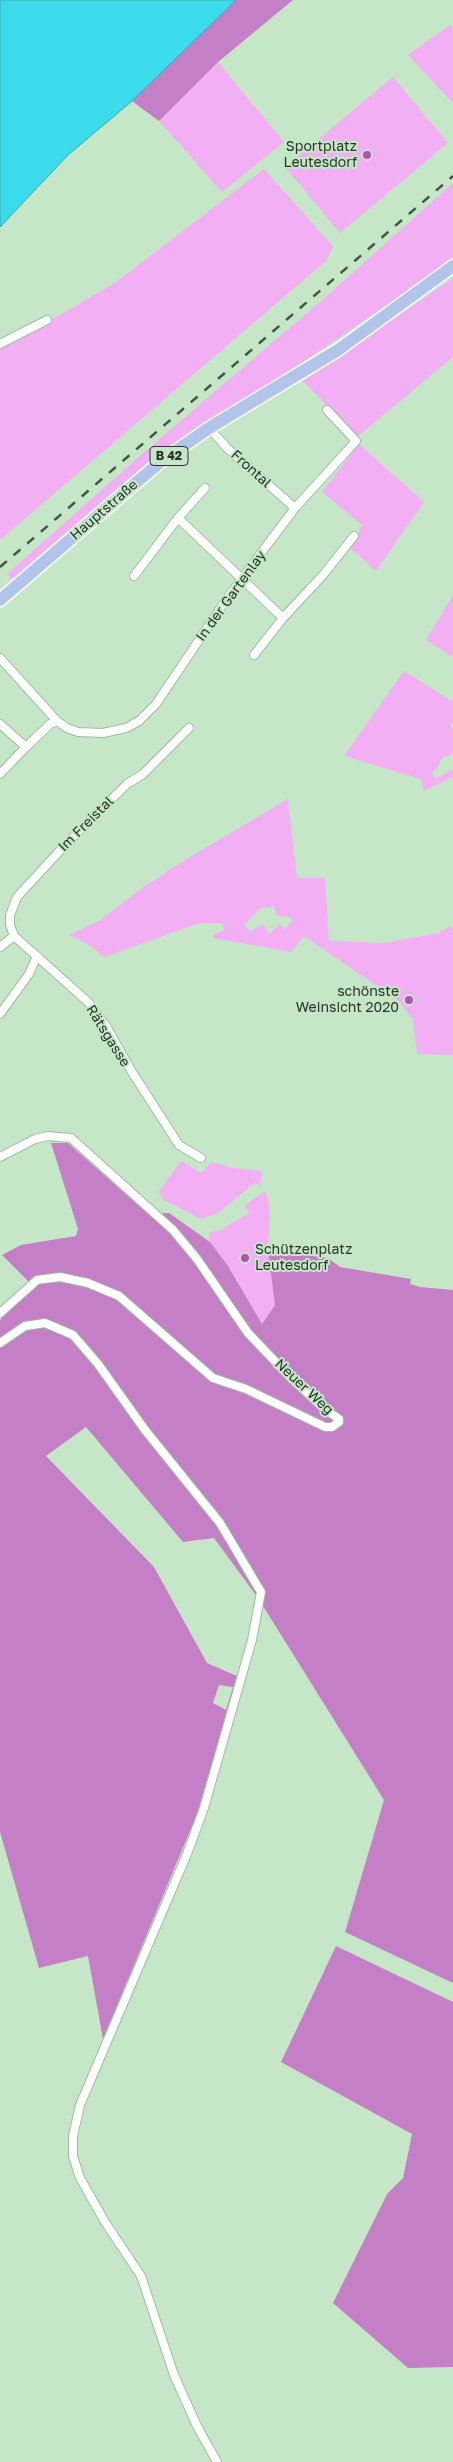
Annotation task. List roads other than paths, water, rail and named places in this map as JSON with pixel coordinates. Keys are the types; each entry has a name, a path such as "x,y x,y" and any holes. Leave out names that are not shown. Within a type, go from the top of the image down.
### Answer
{"main road":[{"name":"Hauptstraße","path":"0,600 144,475 209,428 360,335 453,266"}],"street":[{"path":"0,344 47,320"},
{"name":"In der Gartenlay","path":"57,721 67,728 90,733 126,728 139,721 156,704 242,578 295,508 356,441 327,410"},
{"name":"Frontal","path":"209,428 228,449 295,508"},
{"path":"134,576 178,518 204,488"},
{"path":"178,518 283,618"},
{"path":"254,655 283,618 323,575 354,536"},
{"path":"0,658 57,721 50,724 0,774"},
{"path":"0,724 26,747"},
{"name":"Im Freistal","path":"14,936 10,925 10,915 18,897 66,844 127,784 143,774 189,728"},
{"path":"0,946 14,936"},
{"name":"Rätsgasse","path":"14,936 88,1002 106,1026 132,1072 174,1138 180,1145 201,1158"},
{"path":"0,1014 29,974 37,956"},
{"name":"Neuer Weg","path":"0,1157 35,1139 48,1136 71,1138 173,1230 197,1260 248,1333 291,1378 326,1410 339,1419 339,1422 332,1427 325,1427 246,1390 214,1378 119,1296 88,1283 60,1276 37,1280 0,1313"},
{"path":"0,1343 25,1326 45,1323 72,1335 98,1364 145,1430 220,1523 261,1592 252,1640 204,1808 80,2105 73,2136 73,2156 80,2178 105,2222 140,2276 174,2375 196,2426 217,2462"}],"water":[{"path":"0,0 236,0 132,101 68,155 0,227"}],"railway":[{"path":"0,567 453,176"}],"place":[{"name":"Sportplatz Leutesdorf","path":"367,155"},
{"name":"schönste Weinsicht 2020","path":"409,1000"},
{"name":"Schützenplatz Leutesdorf","path":"245,1258"}]}
